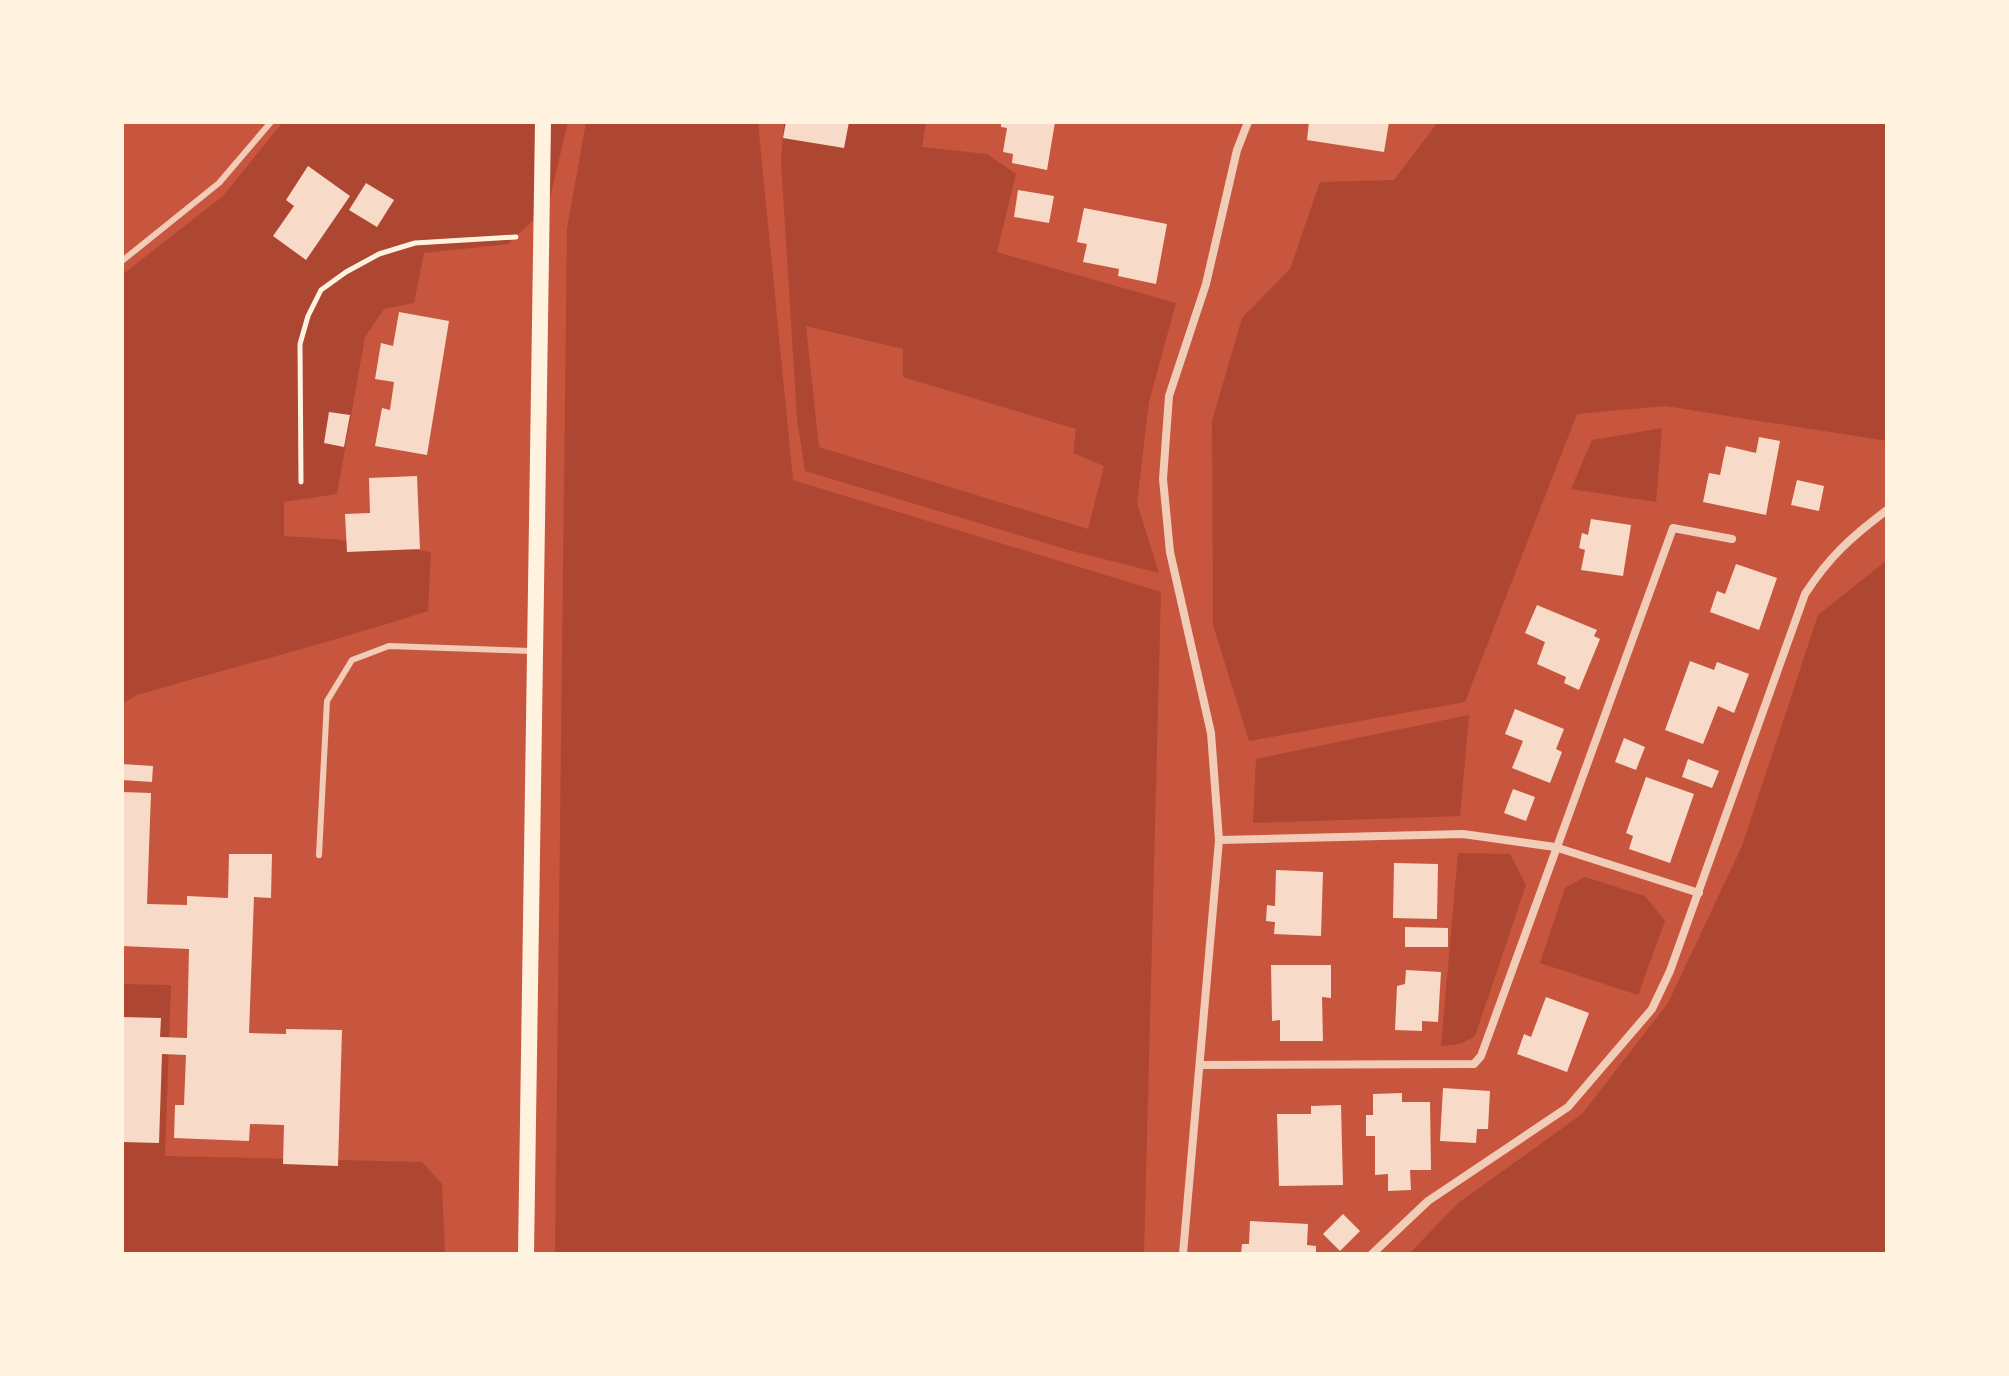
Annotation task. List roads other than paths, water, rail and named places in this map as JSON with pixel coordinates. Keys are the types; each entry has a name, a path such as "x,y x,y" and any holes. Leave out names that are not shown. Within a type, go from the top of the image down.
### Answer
{"main road":[{"path":"526,1254 543,122"}],"street":[{"path":"1183,1254 1219,840 1211,733 1170,552 1163,479 1169,396 1206,284 1237,150 1248,122"},
{"path":"1372,1254 1428,1201 1568,1107 1652,1009 1670,971 1699,893 1805,594 1825,563 1887,510"},
{"path":"1200,1065 1474,1064 1481,1056 1673,528 1732,539"},
{"path":"1219,840 1463,834 1555,847 1699,893"}],"lane":[{"path":"122,261 219,183 271,122"},
{"path":"319,855 327,701 352,660 389,646 533,651"}]}
